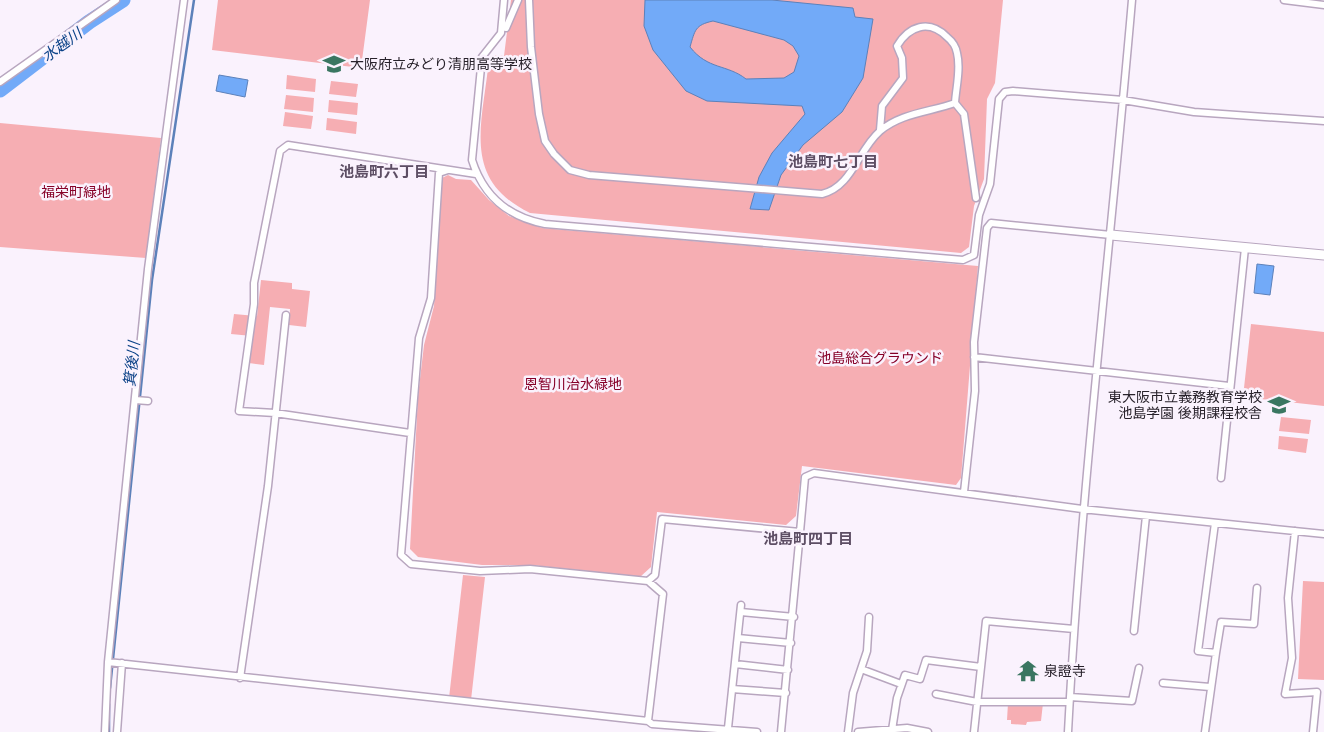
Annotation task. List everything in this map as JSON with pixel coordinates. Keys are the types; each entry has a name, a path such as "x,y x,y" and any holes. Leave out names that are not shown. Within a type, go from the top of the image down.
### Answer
{"street":[{"path":"0,82 116,0"},
{"path":"105,732 108,662 148,269 184,0"},
{"path":"504,0 501,33 482,57 472,160 476,174 494,199 510,212 527,220 750,241 956,260 963,260 974,255"},
{"path":"506,28 518,0"},
{"path":"528,0 531,47 539,114 546,141 554,154 570,170 589,175 822,194 831,192 845,179 866,146 880,130 918,112 955,103"},
{"path":"1068,732 1082,509 1098,371 1132,0"},
{"path":"1284,0 1324,5"},
{"path":"880,130 882,106 903,78 902,58 897,46 906,34 925,26 935,27 951,40 957,52 958,69 955,103 964,114 976,198"},
{"path":"974,255 979,215 990,184 999,99 1005,92 1013,91 1123,100 1194,112 1324,121"},
{"path":"410,433 276,413 239,411 254,304 254,283 280,151 288,145 434,166 476,174"},
{"path":"448,170 439,173 431,298 419,338 401,555 411,564 480,571 530,570 648,581 663,594 650,732"},
{"path":"964,492 975,391 974,357 987,228 991,223 1324,255"},
{"path":"1220,478 1245,248"},
{"path":"974,255 984,264"},
{"path":"240,678 268,486 286,315"},
{"path":"974,357 1229,386"},
{"path":"135,400 148,401"},
{"path":"781,732 794,618 805,477 814,473 1082,509 1324,534"},
{"path":"1134,631 1146,516"},
{"path":"648,581 656,575 662,518 800,532"},
{"path":"1215,523 1198,651 1216,653"},
{"path":"1295,531 1288,598 1292,658 1285,694 1317,692 1313,732"},
{"path":"1205,732 1210,687 1221,622 1254,624 1256,588"},
{"path":"728,728 741,608 794,618"},
{"path":"848,732 852,698 867,651 869,617"},
{"path":"974,732 986,621 1074,629"},
{"path":"738,638 791,643"},
{"path":"892,730 894,708 904,675 920,679 926,660 981,667"},
{"path":"108,662 650,723 728,728 757,732"},
{"path":"117,732 122,663"},
{"path":"735,664 788,670"},
{"path":"936,694 977,702 1069,699 1132,701 1139,668"},
{"path":"861,669 901,684"},
{"path":"1163,683 1210,687"},
{"path":"732,689 786,693"},
{"path":"858,732 907,728 928,732"}],"green space":[{"path":"218,0 370,0 361,68 212,50"},
{"path":"511,0 1003,0 995,83 987,99 984,179 974,206 969,247 961,253 530,213 508,199 493,184 485,166 481,147 483,105 489,59 494,55 504,56"},
{"path":"287,75 316,79 315,92 286,89"},
{"path":"331,81 358,84 356,97 329,94"},
{"path":"286,95 314,98 313,112 284,109"},
{"path":"329,100 358,103 357,115 328,112"},
{"path":"285,112 313,116 311,129 283,126"},
{"path":"327,118 357,122 356,134 326,130"},
{"name":"福栄町緑地","path":"0,123 161,138 146,258 0,247"},
{"name":"恩智川治水緑地","path":"448,175 456,179 471,180 489,200 509,216 542,228 978,266 961,478 956,485 802,466 796,516 786,525 657,512 651,567 640,577 532,565 482,565 418,557 410,549 418,396 424,345 434,306 442,178"},
{"path":"261,280 292,283 292,289 310,291 306,327 289,325 290,309 270,307 264,365 249,363 252,336 231,334 234,314 257,316"},
{"path":"1251,324 1324,332 1324,406 1243,397"},
{"path":"1281,417 1311,420 1309,434 1279,431"},
{"path":"1279,436 1308,439 1306,453 1278,449"},
{"path":"463,575 485,577 471,700 449,698"},
{"path":"1303,581 1324,582 1324,680 1298,679"},
{"path":"1008,703 1043,703 1041,721 1027,722 1026,725 1011,724 1011,720 1007,720"}],"water":[{"path":"645,0 772,0 853,8 855,17 873,19 863,78 842,112 803,145 781,175 769,210 750,209 759,177 772,153 805,114 802,106 707,101 686,91 653,50 644,26","holes":["713,21 784,40 793,46 799,56 794,72 784,78 746,79 739,74 704,60 690,47 697,29 703,24"]},
{"path":"219,75 248,80 245,97 216,91"},
{"path":"1257,264 1274,266 1270,295 1254,293"}],"waterway":[{"name":"水越川","path":"0,90 89,22 123,0"},
{"name":"箕後川","path":"110,688 152,280 194,0"},
{"name":"箕後川","path":"109,704 109,732"}],"place":[{"name":"大阪府立みどり清朋高等学校","path":"334,64"},
{"name":"東大阪市立義務教育学校 池島学園 後期課程校舎","path":"1279,405"},
{"name":"泉證寺","path":"1028,671"}],"district":[{"name":"池島町七丁目","path":"833,162"},
{"name":"池島町六丁目","path":"384,172"},
{"name":"池島町四丁目","path":"808,539"}],"park label":[{"name":"池島総合グラウンド","path":"880,358"}]}
